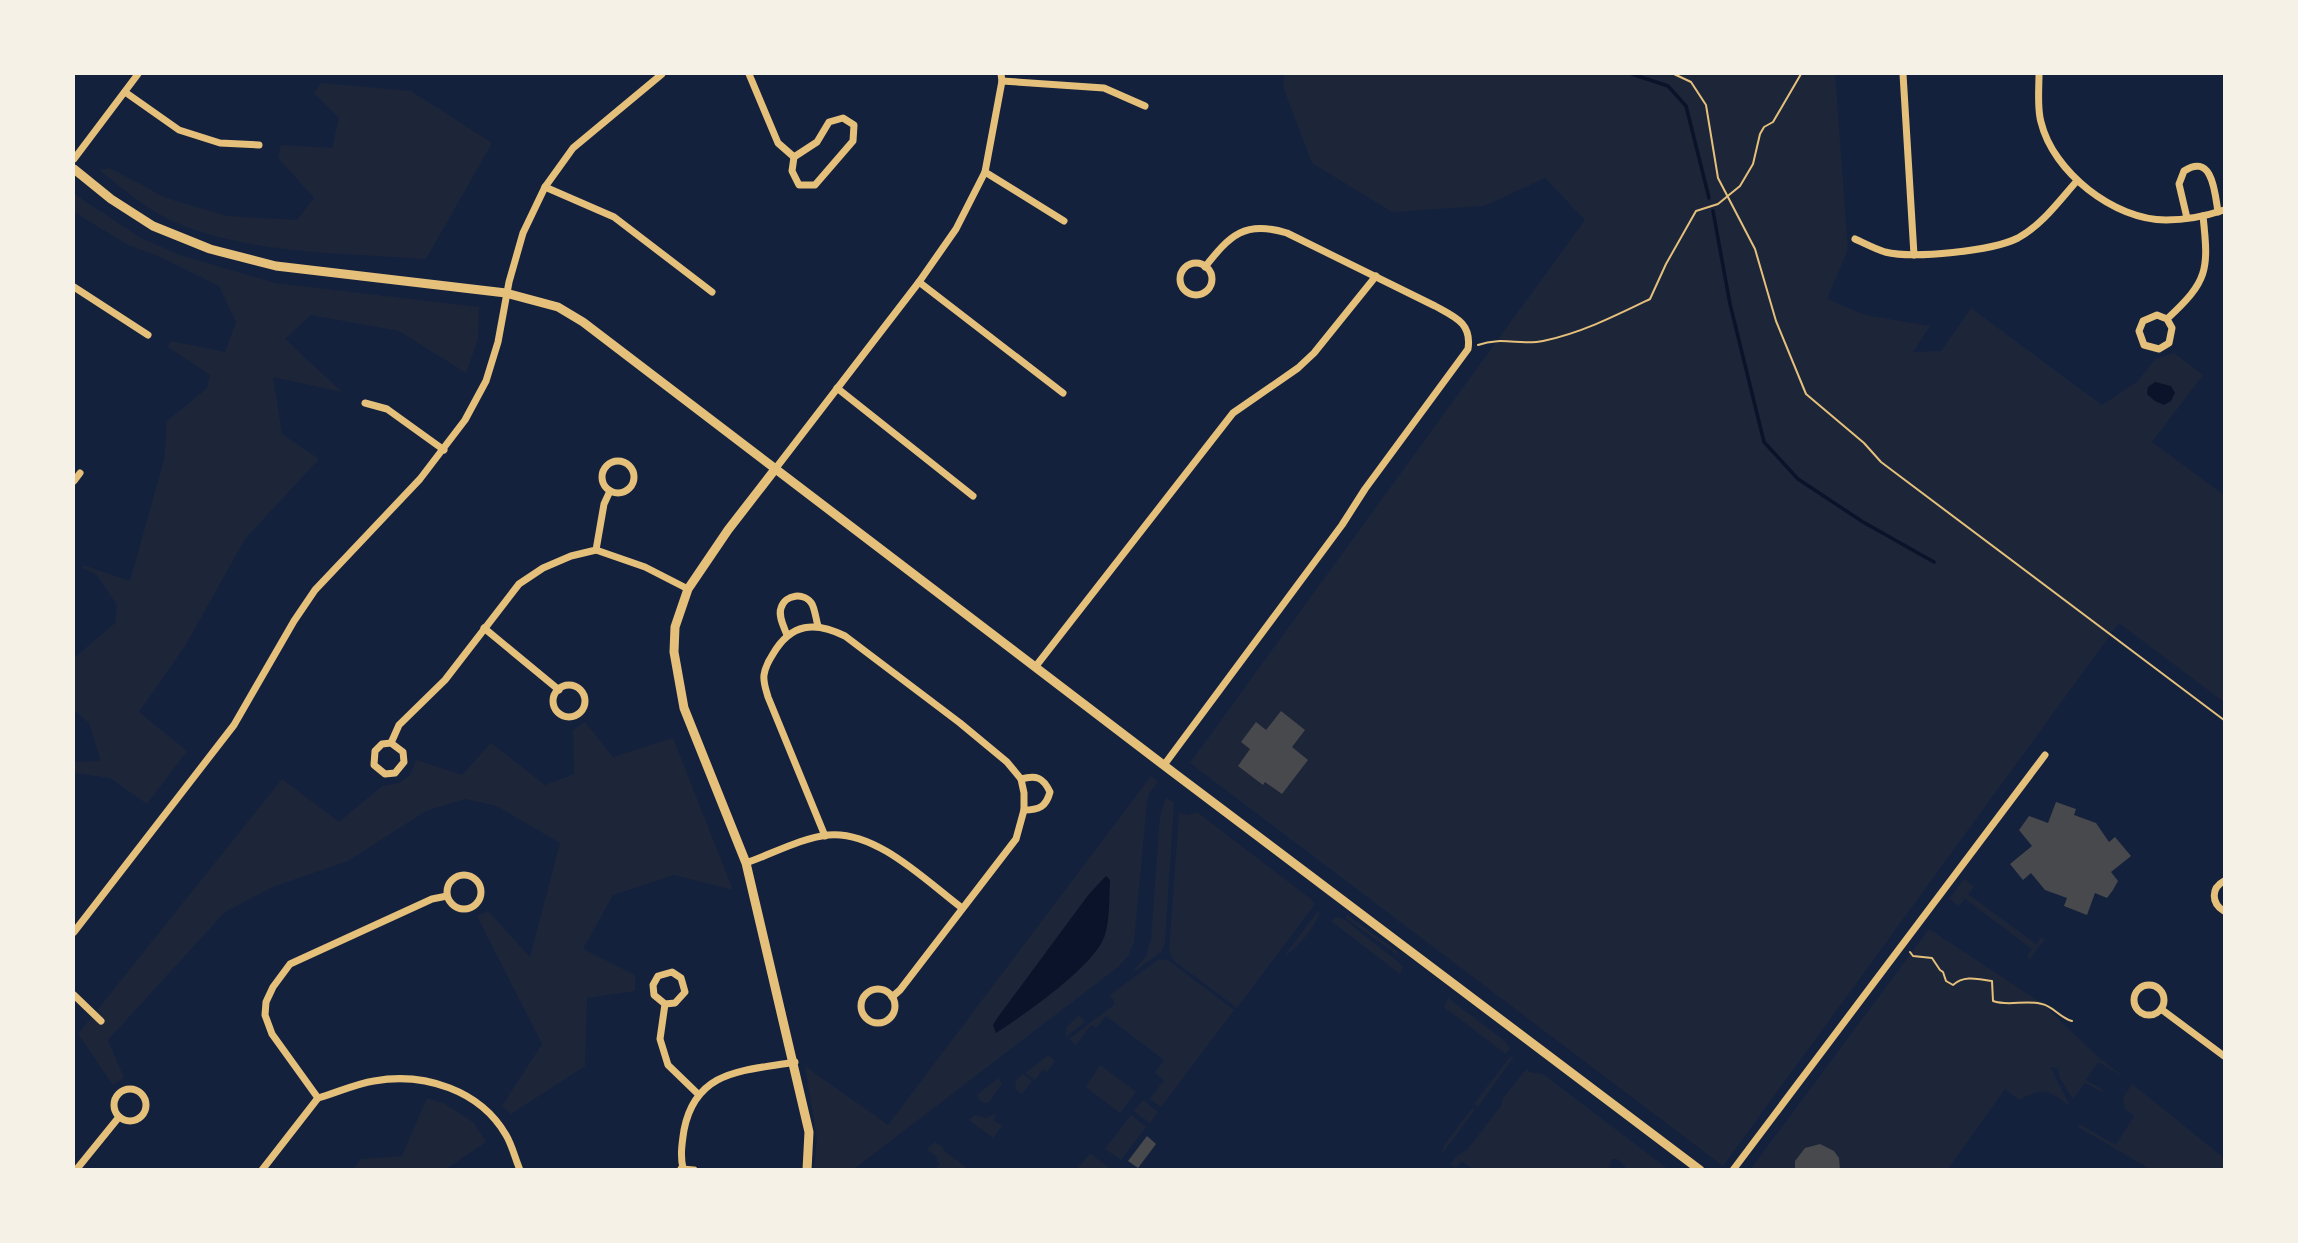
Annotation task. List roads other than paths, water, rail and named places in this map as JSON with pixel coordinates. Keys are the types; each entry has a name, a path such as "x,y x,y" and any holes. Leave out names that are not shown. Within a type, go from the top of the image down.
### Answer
{"street":[{"path":"74,159 138,74"},
{"path":"74,932 234,725 315,590 421,479 444,450 486,381 498,342 506,293 523,233 545,187 573,148 662,74"},
{"path":"749,74 778,143 794,157"},
{"path":"1903,74 1914,255"},
{"path":"2039,74 2040,122 2053,152 2076,182 2105,201 2136,214 2164,220 2187,218 2221,211 2211,176 2205,169 2192,167 2184,171 2180,179 2187,218"},
{"path":"807,1170 809,1132 747,863 684,708 674,652 675,627 688,589 728,530 919,282 956,229 985,172 1001,77 1104,88 1145,106"},
{"path":"125,92 180,130 220,143 259,145"},
{"path":"843,118 854,125 853,141 816,186 799,185 792,170 794,157 817,142 829,121 843,118"},
{"path":"74,169 111,199 153,226 229,254 276,266 506,293 558,307 583,321 1700,1170"},
{"path":"985,172 1064,221"},
{"path":"1855,239 1885,252 1914,255 1980,248 2018,238 2047,216 2076,182"},
{"path":"545,187 614,218 712,292"},
{"path":"2167,319 2195,290 2204,273 2208,258 2203,216"},
{"path":"1164,765 1342,525 1365,489 1468,349 1468,331 1455,317 1287,233 1270,228 1255,228 1237,233 1222,245 1205,267"},
{"path":"1191,264 1205,267 1211,280 1208,289 1200,295 1186,292 1180,279 1183,270 1191,264"},
{"path":"1036,666 1233,413 1314,353 1376,276"},
{"path":"919,282 1063,393"},
{"path":"74,287 148,335"},
{"path":"2152,316 2167,319 2172,328 2169,343 2160,349 2144,345 2139,331 2143,321 2152,316"},
{"path":"837,388 973,496"},
{"path":"365,403 387,408 444,450"},
{"path":"616,461 626,463 634,476 632,485 619,493 610,491 603,484 604,469 616,461"},
{"path":"74,481 80,472"},
{"path":"596,550 604,504 610,491"},
{"path":"391,743 399,725 445,680 519,583 544,568 571,556 596,550 645,566 688,589"},
{"path":"787,635 781,608 791,597 803,596 811,603 818,626"},
{"path":"825,836 768,697 764,676 769,660 787,635 802,628 818,626 845,636 991,748 1021,779 1024,793 1024,810 1016,839 892,997"},
{"path":"484,628 559,690"},
{"path":"567,685 581,690 585,704 580,713 572,717 558,712 554,703 559,690 567,685"},
{"path":"391,743 400,748 404,762 395,773 385,774 376,769 373,755 382,744 391,743"},
{"path":"1734,1170 2045,755"},
{"path":"1021,779 1034,776 1041,778 1050,792 1043,806 1037,810 1024,810"},
{"path":"747,863 825,836 842,835 881,847 962,908"},
{"path":"461,876 471,877 481,889 477,904 468,909 453,905 447,896 448,885 461,876"},
{"path":"2224,881 2217,886 2214,895 2217,905 2224,911"},
{"path":"318,1098 272,1034 265,1015 266,1002 273,987 290,964 432,900 447,896"},
{"path":"673,972 681,978 685,992 675,1003 665,1004 654,995 653,985 658,976 673,972"},
{"path":"2151,985 2160,990 2164,999 2161,1009 2152,1014 2142,1013 2135,1006 2137,991 2151,985"},
{"path":"878,989 888,992 892,997 894,1012 887,1020 872,1021 864,1014 862,1003 867,993 878,989"},
{"path":"74,995 101,1021"},
{"path":"665,1004 660,1039 668,1065 698,1094"},
{"path":"2161,1009 2224,1056"},
{"path":"694,1170 682,1169 682,1142 687,1117 698,1094 730,1074 794,1062"},
{"path":"262,1170 318,1098 374,1081 407,1080 434,1083 459,1091 477,1101 506,1134 520,1170"},
{"path":"126,1089 141,1093 146,1107 142,1116 128,1121 119,1117 114,1104 118,1094 126,1089"},
{"path":"76,1170 119,1117"}],"waterway":[{"path":"1632,74 1668,86 1686,106 1709,198"},
{"path":"1713,211 1730,304 1764,442 1798,479 1863,522 1934,562"}]}
